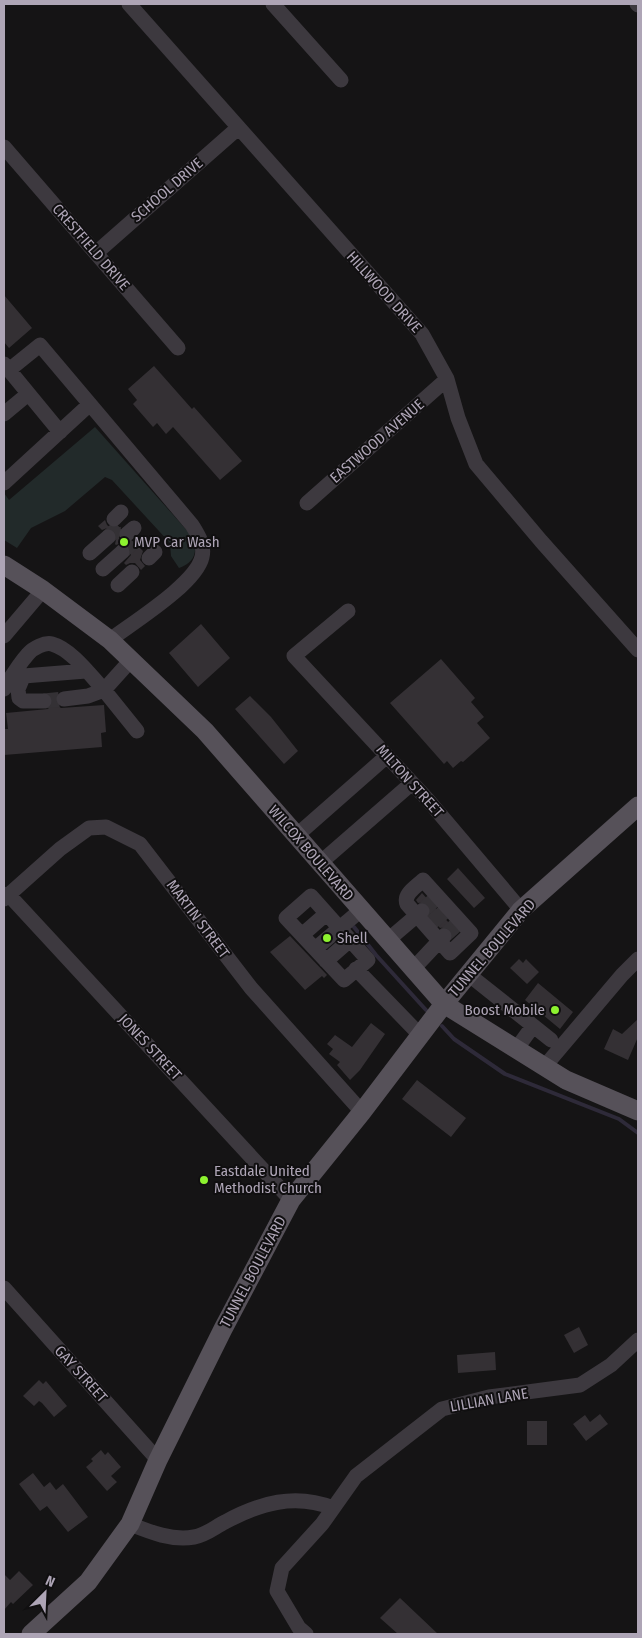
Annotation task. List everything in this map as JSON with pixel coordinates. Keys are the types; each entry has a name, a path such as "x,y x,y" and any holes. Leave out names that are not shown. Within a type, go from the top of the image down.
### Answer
{"main road":[{"name":"WILCOX BOULEVARD","path":"4,565 43,590 110,640 205,731 444,1004 566,1080 636,1107"},
{"name":"TUNNEL BOULEVARD","path":"31,1634 88,1582 130,1524 158,1460 222,1329 291,1200 362,1112 444,1004 521,910 638,806"}],"street":[{"name":"HILLWOOD DRIVE","path":"129,4 422,334 447,379 458,418 476,464 638,650"},
{"path":"273,4 341,80"},
{"name":"SCHOOL DRIVE","path":"96,252 238,128"},
{"name":"CRESTFIELD DRIVE","path":"4,147 178,348"},
{"path":"60,432 6,367 40,345 192,525 201,540 202,557 195,570 182,586 110,640"},
{"name":"EASTWOOD AVENUE","path":"307,503 447,379"},
{"path":"4,414 28,394"},
{"path":"4,483 90,404"},
{"path":"112,541 93,557 112,541"},
{"path":"118,585 132,572"},
{"path":"4,636 43,590"},
{"name":"MILTON STREET","path":"348,610 294,656 412,783 521,910"},
{"path":"13,681 29,653 38,646 50,643 60,647 104,690 137,731"},
{"path":"64,699 88,696 104,690 131,660"},
{"path":"13,681 86,671"},
{"path":"13,681 18,689 19,698 23,701 44,701"},
{"path":"296,836 387,756"},
{"path":"320,863 412,783"},
{"name":"MARTIN STREET","path":"6,897 60,849 89,828 106,827 140,844 250,988 362,1112"},
{"path":"423,880 458,923 471,933 450,953 442,939 424,919 405,900 423,880"},
{"path":"311,896 326,914 368,960 344,980 286,918 311,896"},
{"name":"JONES STREET","path":"6,897 291,1200"},
{"path":"315,949 361,910"},
{"path":"302,935 326,914"},
{"path":"388,940 424,919"},
{"path":"466,938 483,956"},
{"path":"413,969 442,939"},
{"path":"326,961 350,940"},
{"path":"545,1066 622,975 638,959"},
{"path":"356,969 420,1036"},
{"path":"468,974 551,1040"},
{"path":"517,1048 533,1026"},
{"name":"GAY STREET","path":"4,1288 158,1460"},
{"name":"LILLIAN LANE","path":"306,1634 299,1628 277,1591 282,1568 322,1524 356,1476 442,1408 488,1397 580,1385 611,1365 638,1340"},
{"path":"130,1524 155,1534 193,1537 210,1531 224,1522 255,1508 274,1502 310,1501 333,1508"}],"shaded area":[{"path":"95,427 191,535 195,551 189,563 179,568 171,556 170,543 112,480 105,477 65,511 31,528 17,548 4,540 4,493 9,500"}],"building":[{"path":"4,295 32,328 9,348 4,342"},
{"path":"154,366 242,461 220,480 173,427 166,434 157,423 153,427 133,404 137,400 128,389"},
{"path":"105,520 111,528 121,527 118,535 120,540 128,543 133,541 143,551 140,560 145,566 141,570 135,563 126,565 124,563 131,555 131,550 125,543 115,544 117,536 115,530 107,528 102,530 98,526"},
{"path":"201,624 230,658 198,687 169,653"},
{"path":"441,659 475,698 471,702 484,717 477,723 490,738 463,762 461,761 453,768 447,761 444,764 390,703"},
{"path":"49,693 57,693 55,701 61,708 104,705 106,732 101,733 102,747 4,755 4,729 8,729 6,713 48,709 53,701"},
{"path":"250,696 271,717 298,751 284,764 235,709"},
{"path":"458,868 485,898 474,908 447,879"},
{"path":"422,893 458,933 453,937 450,929 446,927 440,928 430,916 431,910 429,905 425,902 418,903 416,900"},
{"path":"290,936 327,975 324,978 322,976 305,990 270,952"},
{"path":"519,959 523,963 526,959 539,972 527,984 510,968"},
{"path":"538,983 573,1012 560,1029 525,1000"},
{"path":"638,1019 638,1037 628,1060 604,1049 613,1029 622,1034"},
{"path":"371,1023 385,1034 360,1070 350,1080 337,1065 340,1062 329,1054 333,1049 327,1044 335,1035 352,1047"},
{"path":"417,1080 466,1118 451,1137 402,1099"},
{"path":"579,1327 588,1345 574,1353 564,1335"},
{"path":"495,1352 496,1370 458,1373 457,1355"},
{"path":"39,1380 43,1384 46,1381 67,1406 54,1417 42,1403 39,1401 34,1406 23,1396"},
{"path":"600,1414 608,1424 586,1441 573,1424 585,1415 590,1422"},
{"path":"527,1421 547,1421 547,1445 527,1445"},
{"path":"101,1450 105,1455 108,1452 121,1467 111,1476 117,1482 107,1491 86,1467 93,1461 91,1459"},
{"path":"33,1473 44,1487 50,1482 56,1490 63,1484 88,1517 68,1532 47,1506 40,1511 19,1484"},
{"path":"19,1571 33,1585 4,1610 4,1574 10,1580"},
{"path":"400,1598 438,1634 398,1634 380,1618"}],"waterway":[{"path":"354,927 376,955 426,1010"},
{"path":"442,1026 454,1039 505,1074 619,1119 638,1133"}],"tunnel":[{"path":"108,537 120,526"},
{"path":"122,552 134,541"},
{"path":"44,701 64,699"},
{"path":"422,911 434,900"},
{"path":"432,922 444,912"},
{"path":"444,936 456,925"}],"place":[{"name":"MVP Car Wash","path":"124,542"},
{"name":"Shell","path":"327,938"},
{"name":"Boost Mobile","path":"555,1010"},
{"name":"Eastdale United Methodist Church","path":"204,1180"}]}
